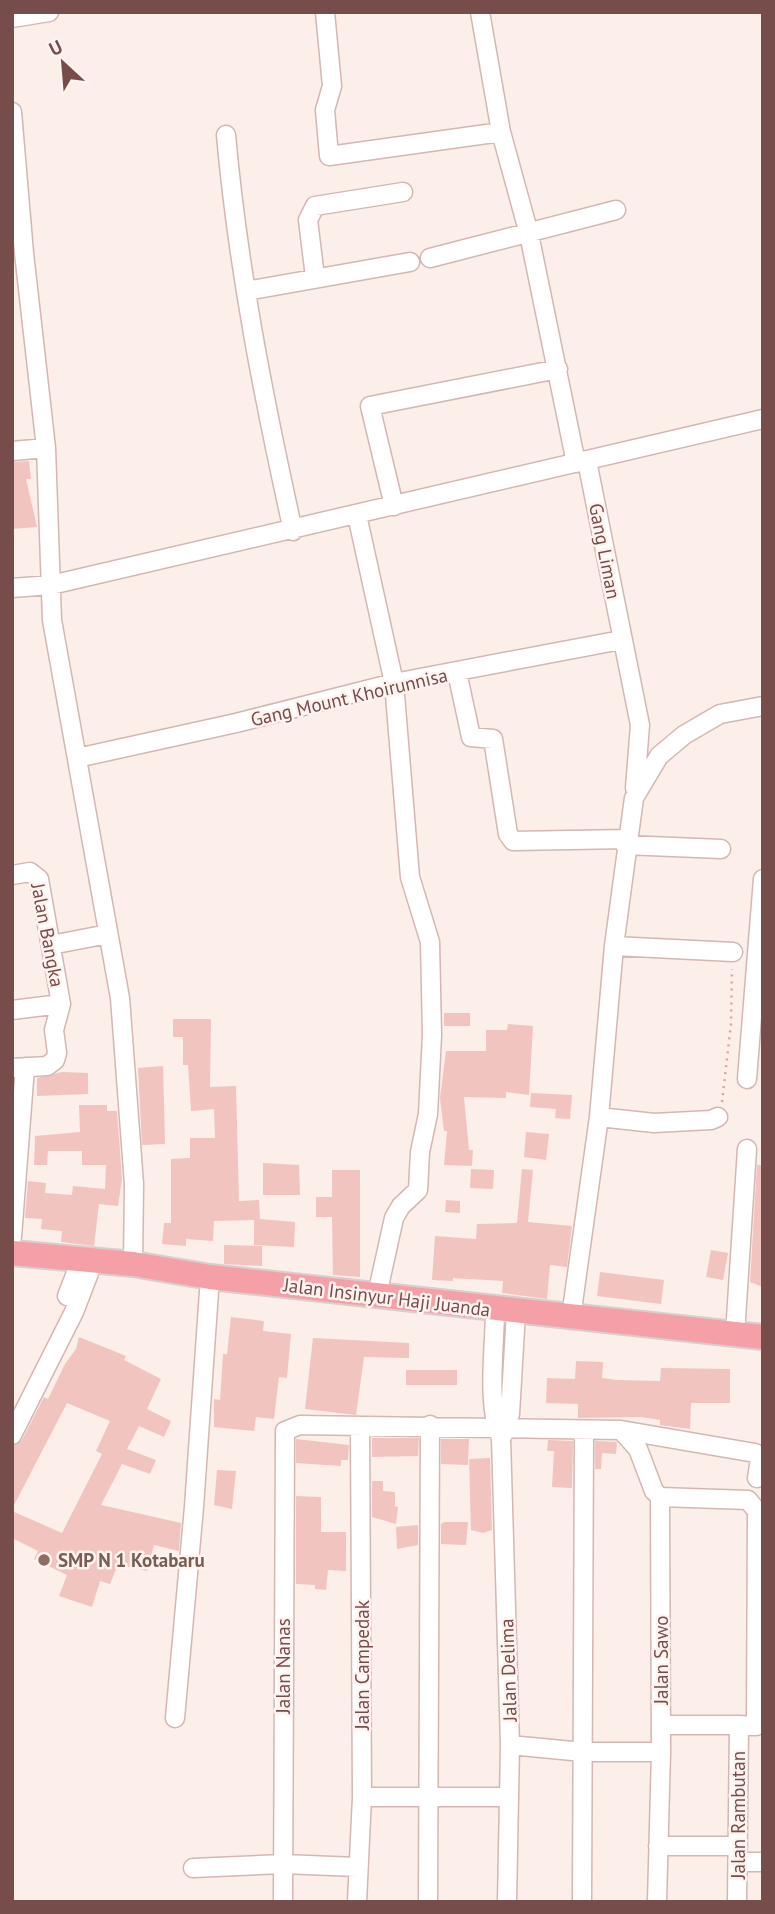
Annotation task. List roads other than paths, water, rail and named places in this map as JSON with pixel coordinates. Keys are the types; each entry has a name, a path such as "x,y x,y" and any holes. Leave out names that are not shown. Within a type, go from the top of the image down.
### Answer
{"highway":[{"name":"Jalan Insinyur Haji Juanda","path":"12,1253 133,1264 210,1277 763,1337"}],"street":[{"path":"12,18 49,12"},
{"path":"325,12 332,86 325,110 329,156 501,132"},
{"name":"Gang Liman","path":"480,12 501,132 529,234 640,725 634,798"},
{"path":"12,112 18,253 47,447 51,586 57,656 120,998 134,1184 133,1264"},
{"path":"226,135 234,218 265,408 293,531"},
{"path":"315,277 308,220 315,206 403,192"},
{"path":"430,258 616,210"},
{"path":"246,291 410,262"},
{"path":"394,506 369,406 558,369"},
{"path":"12,588 51,586 763,419"},
{"path":"12,452 47,447"},
{"path":"358,515 394,683 410,877 430,942 432,1035 428,1114 420,1152 418,1189 394,1218 377,1295"},
{"name":"Gang Mount Khoirunnisa","path":"77,758 236,723 394,683 621,640"},
{"path":"457,672 471,737 493,739 508,834 513,841 626,842 721,849"},
{"path":"571,1317 599,1117 614,946 634,798 659,756 684,735 720,714 763,706"},
{"name":"Jalan Bangka","path":"12,875 30,872 36,874 61,1004 54,1030 57,1053 55,1060 47,1066 19,1067"},
{"path":"747,1079 760,953 763,879"},
{"path":"51,945 108,934"},
{"path":"614,946 733,952"},
{"path":"12,1010 61,1004"},
{"path":"12,1237 19,1067"},
{"path":"599,1117 654,1123 711,1120 718,1117"},
{"path":"735,1334 747,1149"},
{"path":"67,1296 88,1260"},
{"path":"12,1434 74,1312 88,1260"},
{"path":"174,1718 194,1507 210,1277"},
{"name":"Jalan Delima","path":"505,1310 502,1430 510,1745 507,1902"},
{"name":"Jalan Nanas","path":"283,1902 285,1431 300,1425 360,1427"},
{"path":"428,1902 430,1425"},
{"path":"360,1427 430,1425 502,1430 621,1430 755,1453 760,1459 757,1478"},
{"name":"Jalan Campedak","path":"357,1902 362,1797 360,1427"},
{"name":"Jalan Sawo","path":"621,1430 638,1449 654,1491 660,1497 661,1752 657,1902"},
{"path":"582,1902 584,1431"},
{"name":"Jalan Rambutan","path":"660,1497 748,1500 757,1511 752,1726 738,1854 737,1902"},
{"path":"661,1725 752,1726"},
{"path":"510,1745 583,1752 661,1752"},
{"path":"362,1797 507,1797"},
{"path":"659,1846 738,1854 763,1862"},
{"path":"193,1868 283,1864 357,1867"}],"place":[{"name":"SMP N 1 Kotabaru","path":"44,1560"}]}
